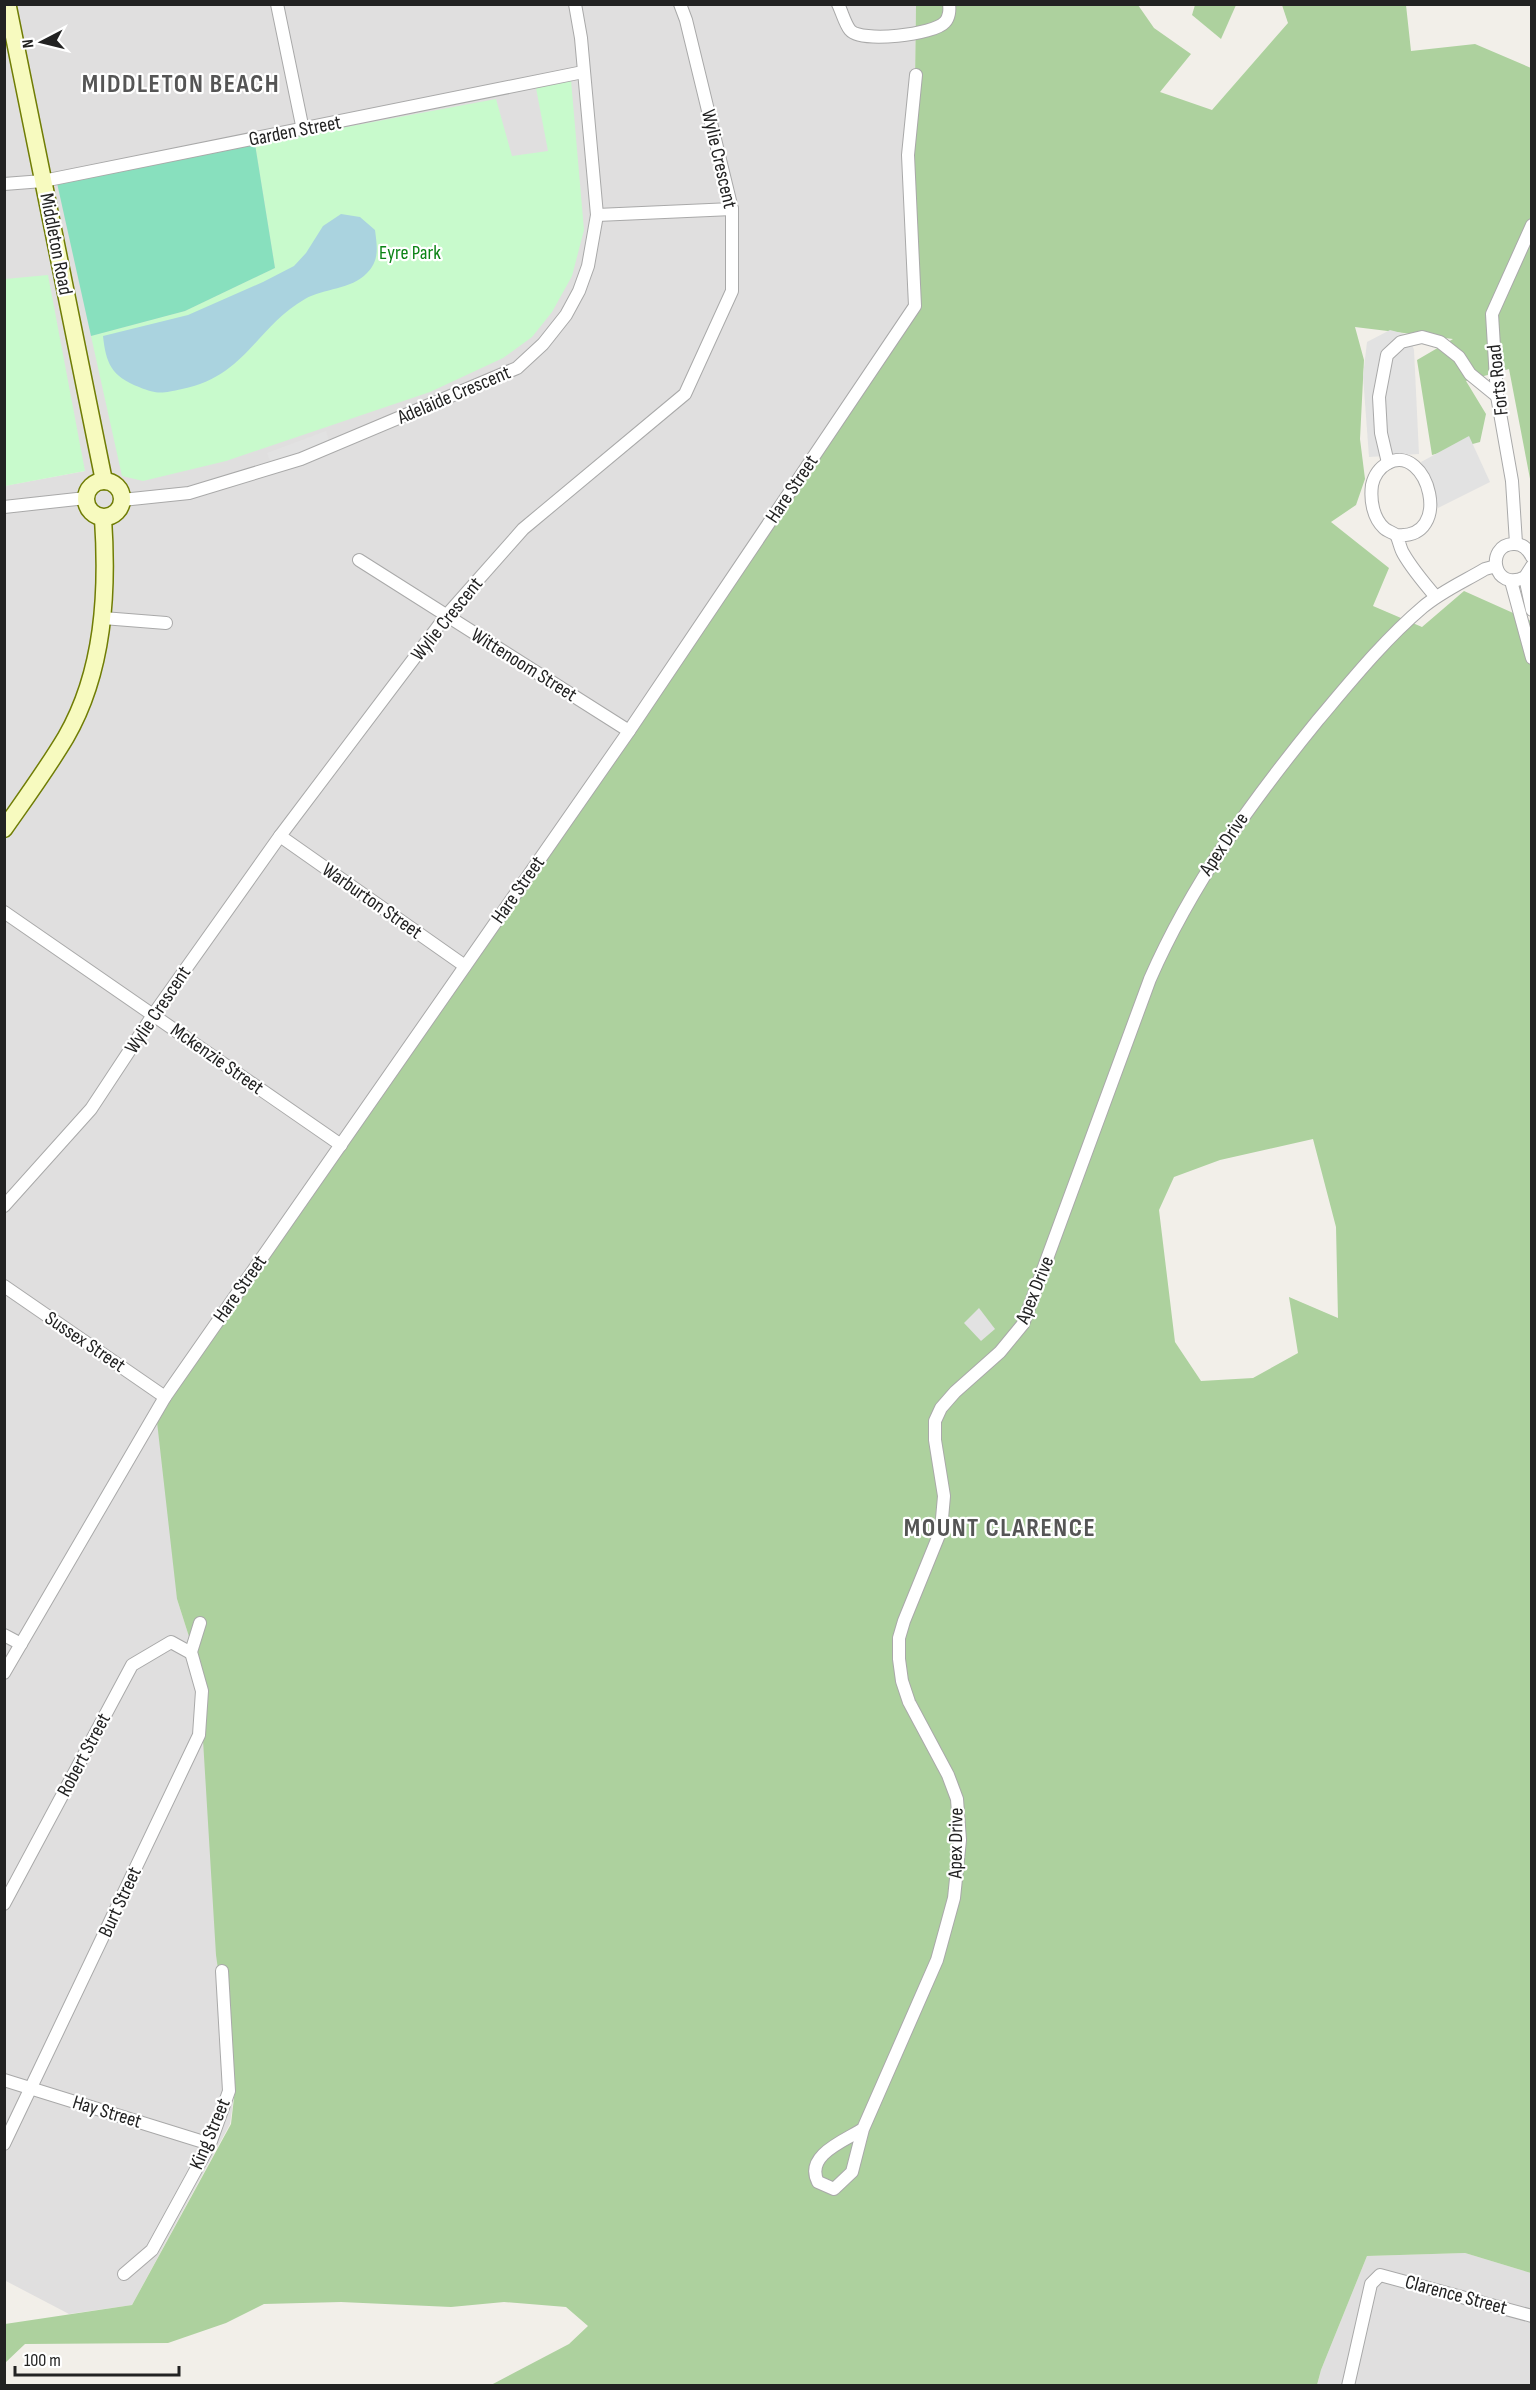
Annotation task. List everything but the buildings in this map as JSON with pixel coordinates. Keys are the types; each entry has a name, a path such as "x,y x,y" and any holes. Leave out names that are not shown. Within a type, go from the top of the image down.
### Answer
{"main road":[{"name":"Middleton Road","path":"9,6 104,481"},
{"path":"104,481 117,487 122,500 116,513 103,518 90,512 86,498 91,486 104,481"},
{"path":"4,829 66,736 87,689 103,618 106,560 103,518"}],"street":[{"path":"277,4 303,130"},
{"name":"Adelaide Crescent","path":"122,500 189,493 301,459 517,368 543,344 566,315 579,291 588,266 597,215 581,38 574,4"},
{"name":"Wylie Crescent","path":"4,1206 91,1109 153,1015 280,836 446,616 523,529 685,394 732,291 732,209 680,4"},
{"path":"686,21 688,4"},
{"path":"838,4 850,30 859,36 909,34 934,29 946,22 950,11 949,4"},
{"name":"Garden Street","path":"4,184 43,180 303,130 584,72"},
{"name":"Hare Street","path":"4,1673 165,1397 629,731 915,306 908,155 916,75"},
{"path":"597,215 732,209"},
{"name":"Forts Road","path":"1516,543 1512,481 1497,396 1492,314 1532,225"},
{"path":"1388,463 1381,433 1379,397 1387,355 1401,342 1422,338 1440,342 1459,357 1470,374 1497,396"},
{"path":"1396,535 1412,534 1423,526 1429,514 1430,496 1423,477 1415,466 1404,461 1388,463 1376,475 1371,499 1373,508 1383,527 1396,535 1408,560 1436,597"},
{"path":"4,507 86,498"},
{"path":"1532,557 1523,546 1516,543 1507,544 1500,549 1496,557 1496,566 1504,578 1511,580 1528,572 1532,610"},
{"name":"Wittenoom Street","path":"359,560 629,731"},
{"name":"Apex Drive","path":"864,2128 823,2154 817,2161 814,2169 818,2182 834,2189 852,2172 864,2128 937,1960 954,1898 960,1840 957,1799 948,1775 909,1702 902,1680 899,1659 899,1638 904,1621 941,1530 944,1496 935,1440 935,1421 941,1408 955,1392 1000,1352 1023,1324 1150,979 1169,933 1219,849 1276,772 1361,669 1436,597 1485,569 1496,566"},
{"path":"1511,580 1532,658"},
{"path":"103,618 166,622"},
{"name":"Warburton Street","path":"280,836 465,966"},
{"name":"Mckenzie Street","path":"4,912 341,1145"},
{"name":"Sussex Street","path":"4,1286 165,1397"},
{"path":"191,1653 200,1623"},
{"path":"4,1635 21,1644"},
{"name":"Robert Street","path":"4,1904 132,1665 171,1642 191,1653"},
{"name":"Burt Street","path":"4,2144 199,1735 202,1691 191,1653"},
{"name":"King Street","path":"124,2274 152,2250 210,2144 229,2091 222,1971"},
{"name":"Hay Street","path":"4,2080 210,2144"},
{"name":"Clarence Street","path":"1348,2385 1371,2284 1380,2275 1532,2316"}],"shaded area":[{"path":"4,5 916,5 912,311 177,1599 206,1690 235,2089 230,2124 132,2305 69,2314 4,2280 4,486 85,471 5,283"},
{"path":"1390,330 1409,335 1414,350 1419,454 1369,457 1363,376 1367,342"},
{"path":"326,431 329,441 271,463 267,453"},
{"path":"1469,436 1490,482 1438,508 1421,462"},
{"path":"979,1308 995,1329 981,1341 964,1323"},
{"path":"1465,2253 1531,2273 1531,2385 1317,2386 1321,2370 1367,2256"}],"green space":[{"path":"916,5 1138,5 1154,28 1191,54 1160,92 1212,110 1288,23 1282,5 1406,5 1411,51 1475,44 1531,68 1531,484 1509,369 1466,381 1486,414 1480,442 1432,455 1417,360 1453,339 1355,327 1364,360 1360,439 1365,479 1356,505 1331,522 1389,568 1373,606 1422,627 1464,591 1531,621 1531,2273 1465,2253 1367,2256 1317,2385 491,2385 569,2344 588,2326 566,2307 504,2302 451,2307 341,2302 264,2304 226,2323 168,2343 25,2344 5,2363 5,2324 132,2305 231,2124 235,2089 216,1955 203,1740 206,1690 177,1599 156,1413 912,311","holes":["1313,1139 1336,1227 1338,1318 1289,1297 1298,1353 1253,1378 1201,1381 1175,1342 1159,1210 1174,1177 1220,1160"]},
{"path":"1195,5 1236,5 1221,39 1192,15"},
{"name":"Eyre Park","path":"571,80 584,230 572,276 552,312 532,337 503,358 430,392 226,461 143,481 122,476 91,336 185,311 275,268 255,144 496,99 512,156 548,151 536,88"},
{"path":"255,144 275,268 185,311 91,336 57,183"},
{"path":"48,275 85,471 5,486 5,279"}],"water":[{"path":"341,214 360,217 375,230 376,258 361,279 312,295 288,310 236,362 204,383 170,392 151,391 130,383 112,368 106,354 103,336 188,315 263,282 294,266 306,253 323,226"}],"district":[{"name":"MIDDLETON BEACH","path":"181,84"},
{"name":"MOUNT CLARENCE","path":"1000,1528"}]}
